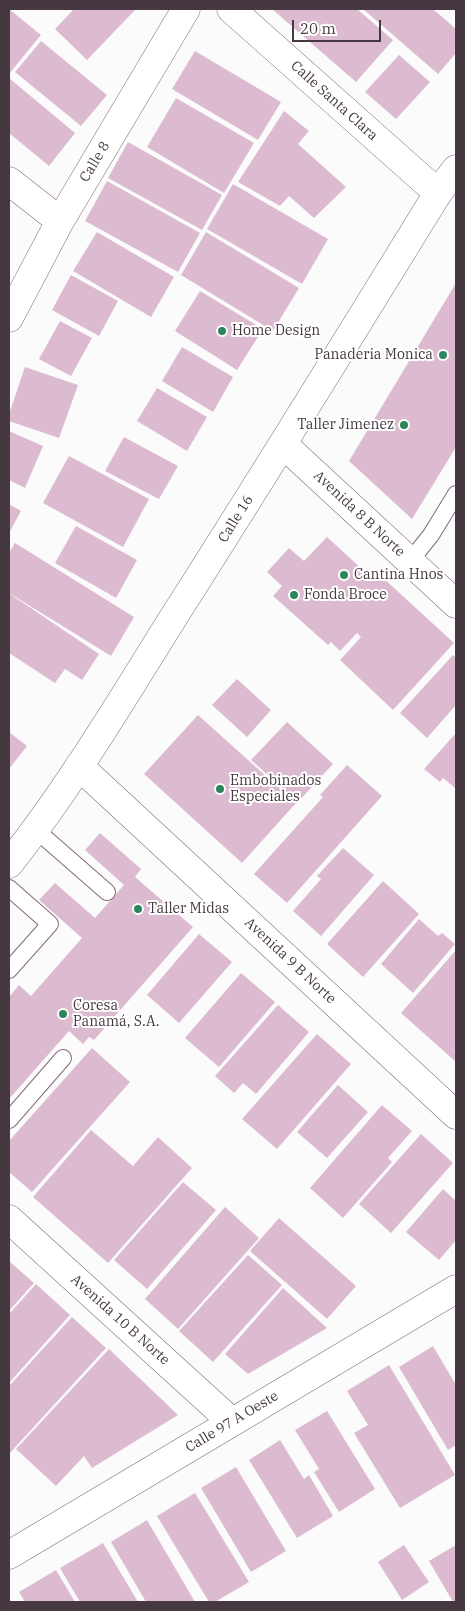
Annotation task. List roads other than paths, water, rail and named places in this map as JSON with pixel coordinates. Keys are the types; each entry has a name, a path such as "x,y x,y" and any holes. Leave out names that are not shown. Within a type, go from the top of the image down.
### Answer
{"street":[{"name":"Calle 8","path":"9,318 60,221 186,9"},
{"name":"Calle Santa Clara","path":"231,9 438,194"},
{"name":"Calle 16","path":"9,864 36,830 79,766 284,445 438,194 456,169"},
{"path":"9,181 60,221"},
{"name":"Avenida 8 B Norte","path":"284,445 456,604"},
{"name":"Avenida 9 B Norte","path":"79,766 456,1115"},
{"name":"Avenida 10 B Norte","path":"9,1219 232,1422"},
{"name":"Calle 97 A Oeste","path":"9,1555 456,1289"}],"lane":[{"path":"410,561 431,535 456,494"},
{"path":"36,830 107,892"},
{"path":"9,888 50,924 9,970"},
{"path":"9,1120 63,1058"}],"place":[{"name":"Home Design","path":"222,331"},
{"name":"Panaderia Monica","path":"443,355"},
{"name":"Taller Jimenez","path":"404,425"},
{"name":"Cantina Hnos","path":"344,575"},
{"name":"Fonda Broce","path":"294,595"},
{"name":"Embobinados Especiales","path":"220,789"},
{"name":"Taller Midas","path":"138,909"},
{"name":"Coresa Panamá, S.A.","path":"63,1014"}]}
